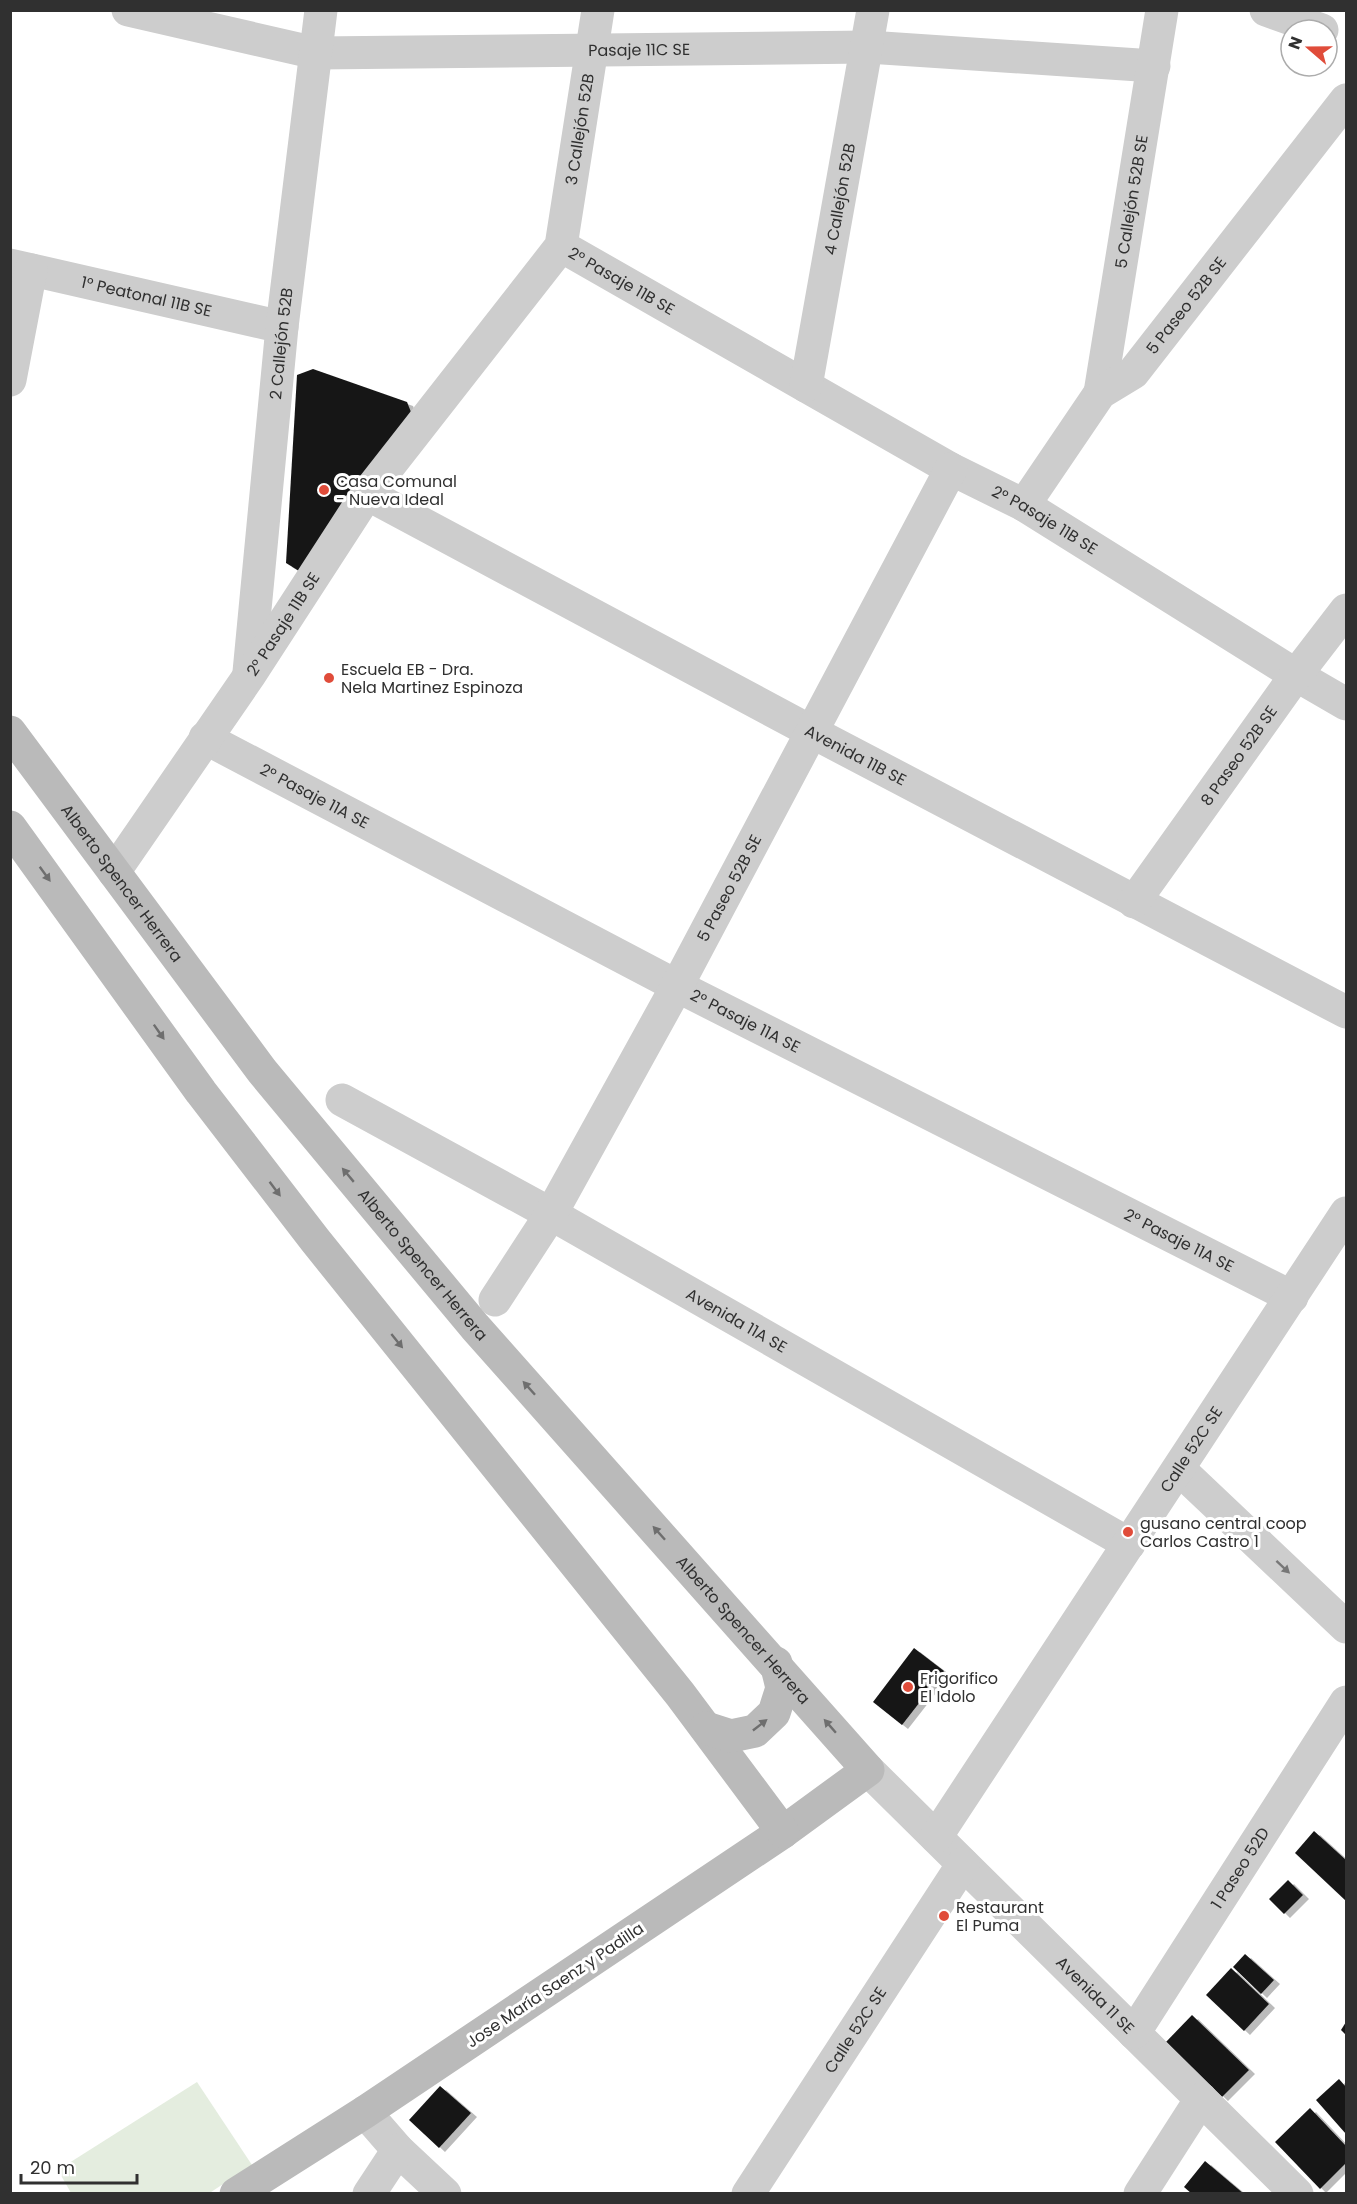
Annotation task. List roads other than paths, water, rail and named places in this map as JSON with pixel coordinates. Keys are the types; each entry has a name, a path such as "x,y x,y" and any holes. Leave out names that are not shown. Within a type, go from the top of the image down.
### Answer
{"street":[{"name":"Pasaje 11C SE","path":"128,10 316,53 593,48 868,47 1154,66"},
{"name":"2 Callejón 52B","path":"249,676 282,327 321,10"},
{"name":"3 Callejón 52B","path":"561,246 598,10"},
{"name":"4 Callejón 52B","path":"806,386 873,10"},
{"name":"5 Callejón 52B SE","path":"1100,393 1162,10"},
{"path":"1266,10 1288,18"},
{"name":"5 Paseo 52B SE","path":"1024,506 1100,393 1133,373 1347,100"},
{"name":"2° Pasaje 11B SE","path":"114,872 249,676 367,494 561,246 951,469 1024,506 1296,675 1347,704"},
{"path":"10,380 21,267"},
{"name":"1° Peatonal 11B SE","path":"21,267 282,327"},
{"name":"5 Paseo 52B SE","path":"495,1300 551,1214 677,986 951,469"},
{"name":"Avenida 11B SE","path":"367,494 812,732 1347,1012"},
{"name":"8 Paseo 52B SE","path":"1134,902 1296,675 1347,609"},
{"name":"Alberto Spencer Herrera","path":"10,732 262,1071 475,1327 776,1663 868,1770"},
{"name":"2° Pasaje 11A SE","path":"205,738 677,986 1292,1297"},
{"path":"10,827 201,1092 315,1240 706,1728 783,1832"},
{"name":"Avenida 11A SE","path":"342,1100 551,1214 1129,1544"},
{"name":"Calle 52C SE","path":"936,1837 1347,1213"},
{"path":"1179,1469 1347,1627"},
{"path":"706,1728 731,1736 755,1731 774,1713 777,1705 782,1688 776,1663"},
{"name":"1 Paseo 52D","path":"1134,2033 1347,1701"},
{"name":"Avenida 11 SE","path":"868,1770 1297,2193"},
{"name":"Jose María Saenz y Padilla","path":"236,2193 365,2112 783,1832 868,1770"},
{"name":"Calle 52C SE","path":"748,2193 963,1864"},
{"path":"1140,2193 1201,2098"},
{"path":"365,2112 398,2150 445,2193"},
{"path":"369,2193 398,2150"}],"place":[{"name":"Casa Comunal - Nueva Ideal","path":"324,490"},
{"name":"Escuela EB - Dra. Nela Martinez Espinoza","path":"329,678"},
{"name":"gusano central coop Carlos Castro 1","path":"1128,1532"},
{"name":"Frigorifico El Idolo","path":"908,1687"},
{"name":"Restaurant El Puma","path":"944,1916"}]}
